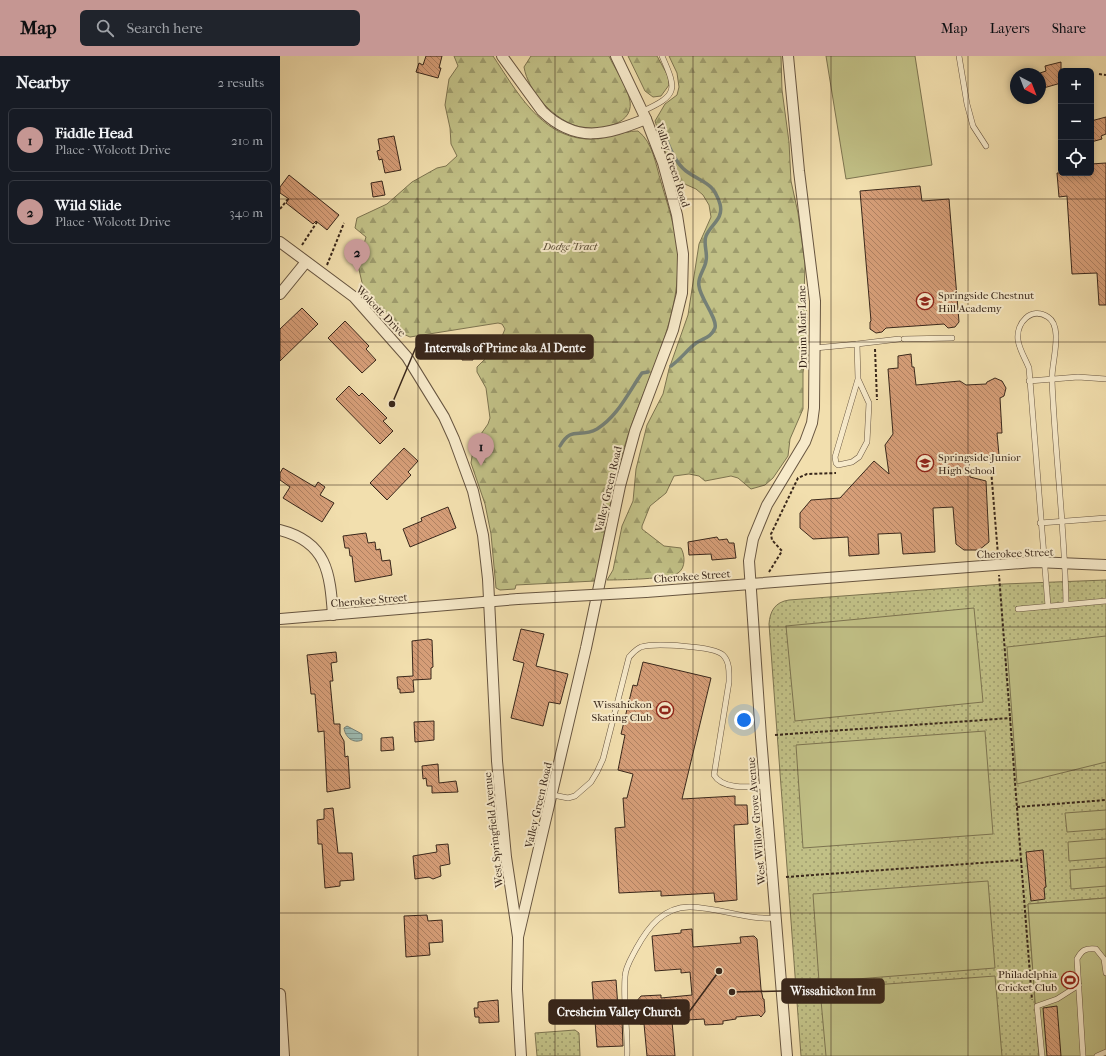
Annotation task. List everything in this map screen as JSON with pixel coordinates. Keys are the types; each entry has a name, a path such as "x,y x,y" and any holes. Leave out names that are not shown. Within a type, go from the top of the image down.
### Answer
{"street":[{"path":"502,56 542,111 559,125 570,130 593,134 605,133 644,115"},
{"name":"Valley Green Road","path":"518,937 552,795 625,464 673,330 682,293 683,254 677,215 663,163 644,115 616,56"},
{"name":"Druim Moir Lane","path":"750,584 750,550 753,539 767,505 798,455 809,432 814,408 815,348 813,278 799,171 788,56"},
{"name":"Wolcott Drive","path":"280,242 354,297 396,343 419,374 444,417 467,471 476,501 484,542 488,601"},
{"path":"280,294 306,262"},
{"path":"280,530 301,538 311,546 322,559 329,574 333,615"},
{"name":"Cherokee Street","path":"280,619 488,601 646,592 1045,561 1065,564 1106,565"},
{"name":"West Willow Grove Avenue","path":"750,584 787,1056"},
{"name":"West Springfield Avenue","path":"488,601 502,816 518,937 517,989 521,1056"},
{"path":"280,994 284,1056"}],"lane":[{"path":"644,115 665,100 672,92 673,87 671,79 662,56"},
{"path":"959,56 967,104 973,126 986,146"},
{"path":"1048,606 1045,561 1040,523 1029,368 1018,340 1019,327 1024,319 1030,314 1041,314 1048,317 1056,328 1051,378 1063,522 1066,604"},
{"path":"815,348 902,339 952,338"},
{"path":"858,344 858,380 835,457 838,465 852,462 859,457 867,442 869,403 858,380"},
{"path":"1029,381 1051,378 1078,377 1106,379"},
{"path":"1040,523 1106,518"},
{"path":"1018,609 1106,601"},
{"path":"552,795 568,798 575,796 591,782 602,759 629,657 634,651 646,646 707,648 724,656 729,667 729,682 714,775 717,780 728,785 765,786"},
{"path":"627,1056 628,1030 625,975 631,957 655,921 671,911 691,907 737,913 749,918 776,918"},
{"path":"1083,1056 1077,959 1081,952 1087,948 1096,949 1105,957 1106,973"},
{"path":"1042,1056 1037,1006 1057,999 1079,985"},
{"path":"1097,1056 1106,1052"}],"path":[{"path":"1099,74 1106,75"},
{"path":"280,209 288,199"},
{"path":"299,248 317,222"},
{"path":"326,267 344,224"},
{"path":"990,457 998,558"},
{"path":"769,572 782,551"},
{"path":"999,571 1032,1006 1037,1006"},
{"path":"775,735 1010,718"},
{"path":"1017,807 1106,800"},
{"path":"786,877 1021,860"}],"green space":[{"name":"Dodge Tract","path":"454,56 493,56 520,96 542,120 555,130 570,136 586,139 638,131 651,148 672,221 677,244 678,271 675,297 661,348 624,448 612,497 595,581 516,585 515,589 500,590 496,588 491,534 485,504 471,463 474,444 488,424 490,418 486,388 477,372 477,367 498,346 505,329 502,324 498,323 410,337 401,333 392,320 363,287 358,265 366,237 355,228 357,218 387,204 412,182 437,168 446,166 457,156 451,144 450,128 445,105 449,79 458,66"},
{"path":"531,56 609,56 629,97 630,106 628,114 615,124 597,128 580,127 561,119 544,104 531,86 524,67"},
{"path":"628,56 657,56 668,76 669,85 661,96 653,97 645,91"},
{"path":"669,56 781,56 782,90 789,142 791,181 798,213 805,264 804,297 807,314 807,337 803,373 803,409 790,439 788,456 773,478 765,485 751,489 738,478 731,476 705,481 699,476 689,474 674,476 666,493 650,506 642,529 664,546 681,548 684,565 681,571 665,577 607,580 613,570 622,526 633,501 636,469 647,425 663,394 669,369 688,315 699,244 711,217 709,205 703,195 696,189 678,181 663,146 655,121 665,104 677,95 679,87 677,73"},
{"path":"826,56 915,56 932,165 846,179"},
{"path":"1106,580 1106,898 1028,904 1039,1056 801,1056 769,624 772,611 780,603 789,600 1004,584"},
{"path":"974,608 983,702 795,721 786,626"},
{"path":"1106,636 1106,762 1017,784 1007,647"},
{"path":"985,731 993,834 803,848 796,745"},
{"path":"1106,810 1106,829 1067,832 1065,813"},
{"path":"1106,839 1106,858 1069,861 1068,842"},
{"path":"1106,867 1106,886 1071,889 1070,870"},
{"path":"988,881 995,968 819,982 813,894"},
{"name":"Philadelphia Cricket Club","path":"1106,898 1106,1056 1039,1056 1028,904"},
{"path":"995,976 1002,1056 826,1056 820,989"},
{"path":"575,1030 579,1033 580,1056 537,1056 535,1033"}],"water":[{"path":"347,726 362,734 362,740 356,741 350,739 344,728"}],"building":[{"path":"426,56 442,56 438,78 416,72 419,63 423,65"},
{"path":"1061,62 1061,68 1058,68 1058,84 1046,87 1045,66"},
{"path":"1106,117 1106,134 1101,136 1102,139 1094,141 1094,140 1094,120"},
{"path":"394,136 401,170 385,173 382,159 379,160 377,151 380,150 378,139"},
{"path":"1106,163 1106,305 1099,305 1097,273 1072,274 1067,196 1059,197 1057,173 1058,176 1094,176 1094,164"},
{"path":"289,175 339,215 327,230 316,221 313,224 286,203 289,199 280,193 280,187"},
{"path":"382,181 385,195 373,197 371,183"},
{"path":"920,186 922,201 949,199 959,322 955,327 948,328 944,324 886,328 882,332 876,333 870,329 871,321 860,191"},
{"path":"302,308 318,324 280,361 280,329"},
{"path":"345,321 369,346 366,349 376,360 362,373 328,338"},
{"path":"477,340 477,354 473,354 473,360 462,360 461,341"},
{"name":"Springside Junior High School","path":"911,354 916,385 960,381 966,385 986,384 995,378 1002,381 1006,388 1004,396 1000,398 1002,433 997,433 999,455 969,457 970,477 986,481 989,542 979,550 964,550 956,544 953,507 933,508 935,552 903,554 901,533 878,534 879,554 849,556 848,537 813,539 800,528 800,513 811,500 840,498 874,461 889,474 885,445 893,434 888,369 898,368 898,356"},
{"path":"349,386 359,396 362,393 387,418 383,421 393,431 380,444 336,399"},
{"path":"404,448 418,461 408,472 411,475 387,500 370,483"},
{"path":"283,468 315,487 318,482 325,487 320,495 334,503 322,522 283,498 290,487 280,480 280,473"},
{"path":"448,507 456,528 410,547 403,529 422,521 421,518"},
{"path":"366,533 368,543 375,542 376,550 380,549 382,561 390,560 392,575 355,582 352,556 350,556 349,548 345,548 343,536"},
{"path":"717,537 719,540 727,539 729,543 734,543 736,558 712,560 711,554 689,555 688,542"},
{"path":"521,629 544,634 536,666 568,674 560,704 549,702 543,726 511,718 524,663 513,660"},
{"path":"432,640 433,667 431,668 431,679 413,680 414,692 400,693 400,689 398,689 397,677 413,676 412,641"},
{"path":"336,652 337,662 331,663 333,681 330,681 334,724 340,724 340,734 344,741 345,757 348,756 350,788 327,792 324,731 318,732 315,694 311,694 307,655"},
{"path":"643,662 711,678 682,799 735,796 735,805 747,805 748,824 734,825 737,900 715,902 714,893 661,896 661,891 619,893 615,828 625,827 623,798 627,798 633,774 618,770 625,735 621,734 633,685 637,686"},
{"path":"434,721 434,740 415,742 414,722"},
{"path":"393,737 394,750 381,751 381,738"},
{"path":"438,764 439,783 456,781 458,792 432,793 432,786 427,786 426,778 423,779 422,766"},
{"path":"333,808 338,853 352,853 354,880 340,881 340,886 325,888 322,844 318,844 317,820 324,819 324,809"},
{"path":"448,844 450,864 440,866 441,876 433,879 429,877 415,879 413,856 437,852 436,845"},
{"path":"1043,850 1046,887 1044,888 1045,899 1031,901 1026,852"},
{"path":"427,915 428,921 442,920 443,942 429,943 430,955 406,957 404,916"},
{"path":"692,929 693,947 741,943 740,937 754,936 757,939 761,989 764,999 765,1012 761,1017 759,1015 736,1017 736,1019 723,1021 723,1024 705,1025 704,1019 672,1021 675,1056 647,1056 644,1024 640,1024 639,1004 636,1002 641,996 661,995 661,998 692,995 690,972 681,973 681,969 655,971 652,936 681,933 681,930"},
{"path":"616,980 619,1022 622,1019 623,1046 597,1047 592,982"},
{"path":"498,1000 499,1022 479,1023 479,1017 475,1017 474,1008 478,1008 478,1002"},
{"path":"1057,1006 1061,1056 1047,1056 1043,1008"}],"waterway":[{"path":"662,129 678,163 686,171 706,183 714,191 721,209 719,218 706,236 706,261 699,283 702,296 714,319 715,328 709,336 696,343 671,366"},
{"path":"560,446 568,436 576,433 591,432 604,424 617,411 642,373 648,372"}],"place":[{"name":"Wild Slide","path":"357,272"},
{"name":"Springside Chestnut Hill Academy","path":"925,301"},
{"name":"Intervals of Prime aka Al Dente","path":"392,404"},
{"name":"Springside Junior High School","path":"925,463"},
{"name":"Fiddle Head","path":"481,466"},
{"name":"Wissahickon Skating Club","path":"665,710"},
{"name":"Cresheim Valley Church","path":"719,971"},
{"name":"Philadelphia Cricket Club","path":"1070,980"},
{"name":"Wissahickon Inn","path":"732,992"}]}
